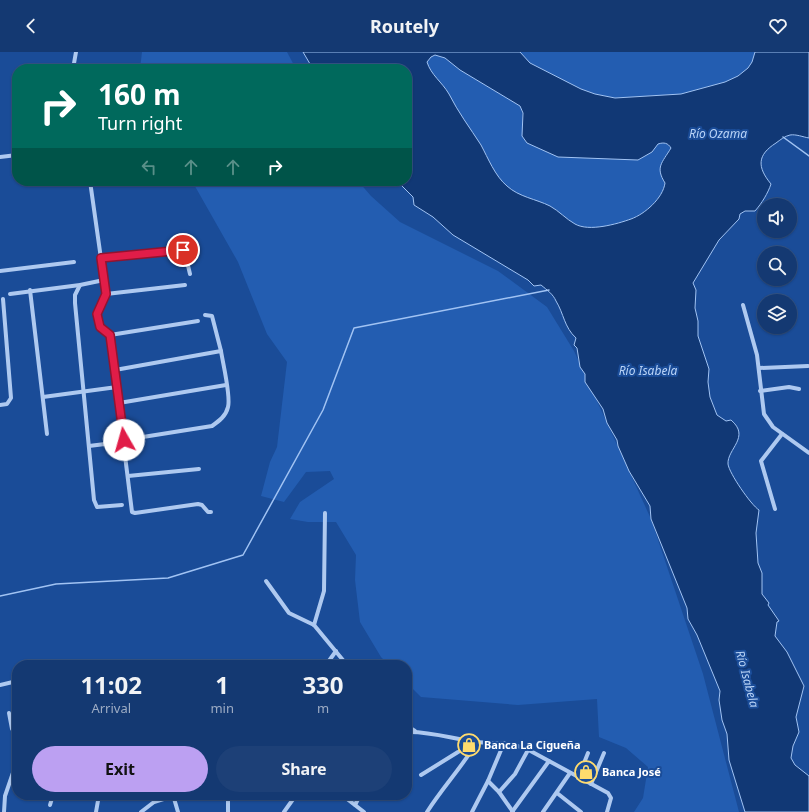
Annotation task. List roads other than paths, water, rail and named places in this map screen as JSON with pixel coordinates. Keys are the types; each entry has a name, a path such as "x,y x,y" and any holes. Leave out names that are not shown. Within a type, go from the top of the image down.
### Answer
{"street":[{"path":"74,64 76,52"},
{"path":"0,157 12,156"},
{"path":"91,186 106,294 97,314 100,327 110,335 132,512 134,513 198,504 202,505 208,512 211,512"},
{"path":"101,258 183,250 190,274"},
{"path":"0,271 74,262"},
{"path":"10,294 30,290 80,285 104,280"},
{"path":"80,285 75,296 75,303 95,504 97,507 122,504"},
{"path":"106,294 185,285"},
{"path":"30,290 47,434"},
{"path":"0,405 7,404 10,402 11,398 3,299"},
{"path":"743,305 757,355 760,390 766,418 773,427 809,453"},
{"path":"124,440 212,426 221,420 228,408 221,351 212,316 205,315"},
{"path":"110,335 198,321"},
{"path":"115,370 221,351"},
{"path":"759,368 808,366"},
{"path":"119,403 226,385"},
{"path":"43,397 117,387"},
{"path":"760,390 789,388 799,389"},
{"path":"89,446 113,443 112,429"},
{"path":"775,509 761,461 782,434"},
{"path":"128,476 199,469"},
{"path":"314,625 324,591 325,513"},
{"path":"266,581 289,613 314,625 343,660"},
{"path":"330,660 336,652"},
{"path":"0,685 12,682"},
{"path":"9,713 12,729"},
{"path":"412,731 476,744 504,743 528,750 608,793 611,798 607,812"},
{"path":"472,812 488,781 504,743"},
{"path":"421,775 458,752 476,744"},
{"path":"427,812 438,795 466,762 476,744"},
{"path":"499,792 514,774 528,750"},
{"path":"578,778 588,753"},
{"path":"591,784 604,753"},
{"path":"488,781 499,792 512,812 549,761"},
{"path":"545,811 570,773"},
{"path":"4,812 5,796 12,776"},
{"path":"557,793 581,812"},
{"path":"50,805 52,800"},
{"path":"96,812 98,800"},
{"path":"141,812 154,802 160,800"},
{"path":"174,800 178,812"},
{"path":"228,800 228,812"},
{"path":"284,812 292,800"},
{"path":"348,800 364,812"},
{"path":"355,805 358,800"}],"water":[{"path":"303,52 520,52 530,63 581,89 595,94 615,98 681,94 725,82 738,76 748,68 752,62 755,52 809,52 809,138 790,135 784,137 765,152 762,157 761,167 766,178 771,184 764,198 757,198 757,209 755,211 745,211 740,214 739,219 719,240 693,283 696,290 695,308 698,321 698,336 709,369 708,382 710,397 717,415 726,421 731,420 737,426 739,432 737,443 729,458 729,468 751,502 759,510 756,533 758,563 762,573 762,594 779,621 777,622 775,636 787,652 804,686 796,717 799,732 793,746 791,758 795,765 809,776 809,812 745,812 729,760 727,734 722,720 719,700 720,691 697,635 688,619 687,608 651,519 650,506 629,471 618,446 617,440 607,423 603,409 585,382 585,374 580,367 577,348 574,345 576,338 569,329 555,299 550,292 541,285 534,286 528,280 453,235 433,217 414,205 413,197 402,186 412,186 412,64 310,64","holes":["435,55 445,58 460,70 520,106 523,113 522,136 527,143 558,157 638,160 652,152 658,144 664,143 669,145 671,148 660,169 660,173 665,183 664,189 657,200 636,217 611,225 595,227 575,224 550,206 512,190 503,182 495,172 481,145 446,90 431,71 427,62"]}],"waterway":[{"path":"783,137 809,156"},
{"path":"0,596 56,584 168,578 243,555 323,410 354,328 549,290"}],"place":[{"name":"Banca La Cigueña","path":"469,745"},
{"name":"Banca José","path":"586,772"}],"water label":[{"name":"Río Ozama","path":"718,134"},
{"name":"Río Isabela","path":"648,371"},
{"name":"Río Isabela","path":"747,679"}]}
